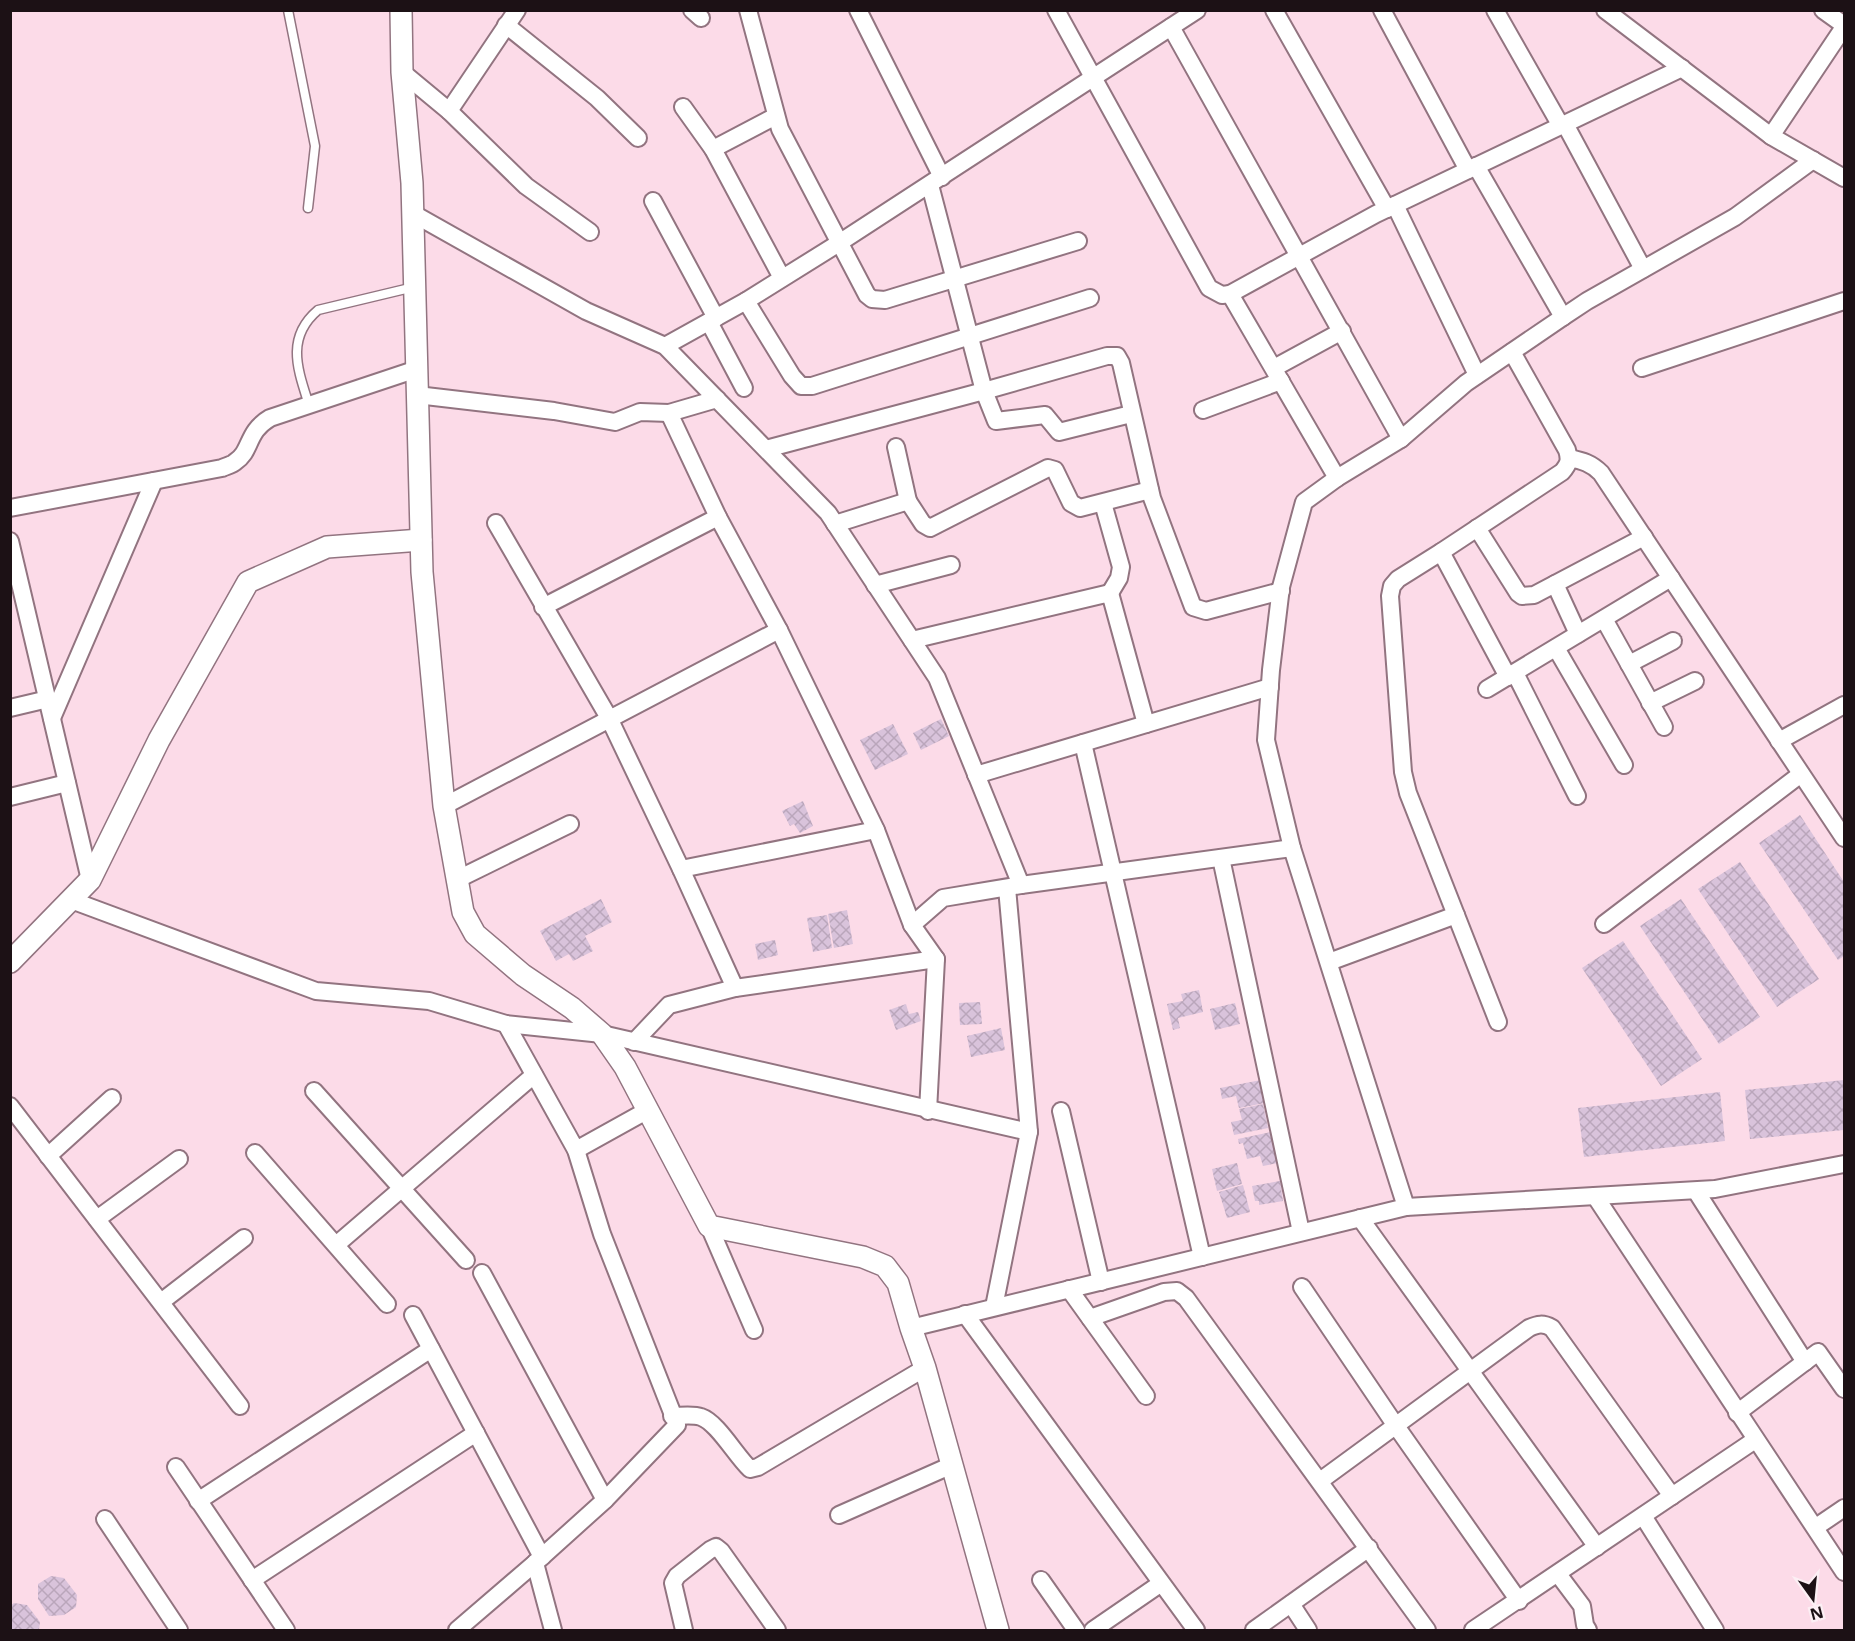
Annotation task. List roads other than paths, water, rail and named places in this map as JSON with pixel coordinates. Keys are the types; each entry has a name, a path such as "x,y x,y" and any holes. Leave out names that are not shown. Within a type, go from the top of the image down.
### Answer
{"street":[{"path":"401,10 402,72 415,287 422,572 444,806 464,912 475,934 523,975 572,1008 602,1034 625,1067 709,1226 754,1330"},
{"path":"449,111 518,10"},
{"path":"748,10 780,129 867,295 872,299 885,300 1078,242"},
{"path":"858,10 936,181 954,278 984,391 996,421 1045,415 1059,432 1131,414"},
{"path":"1056,10 1209,288 1222,295 1230,294 1391,207 1682,68"},
{"path":"1274,10 1391,207 1478,375"},
{"path":"1382,10 1472,168 1563,317"},
{"path":"1495,10 1563,125 1643,269"},
{"path":"1605,10 1771,136 1845,178"},
{"path":"1771,136 1845,26 1823,10"},
{"path":"665,346 746,301 839,243 1196,11"},
{"path":"506,25 597,98 638,138"},
{"path":"1171,27 1401,439"},
{"path":"402,72 449,111 526,186 590,232"},
{"path":"683,107 712,149 782,278"},
{"path":"712,149 776,116"},
{"path":"1406,1207 1292,848 1266,740 1281,591 1304,502 1337,478 1401,439 1478,375 1563,317 1735,217 1813,160"},
{"path":"653,201 744,388"},
{"path":"412,213 586,310 665,346 828,513 937,678 976,775 1014,886 1029,1132 994,1307"},
{"path":"1230,294 1337,478"},
{"path":"746,301 792,376 801,386 812,386 1090,298"},
{"path":"1642,368 1845,301"},
{"path":"1203,410 1277,374 1342,331"},
{"path":"1498,1022 1408,793 1403,772 1390,596 1392,586 1398,579 1562,472 1568,465 1567,450 1512,352"},
{"path":"766,449 1107,356 1118,356 1150,490 1193,607 1206,611 1281,591"},
{"path":"10,508 222,468 235,463 244,453 254,431 270,418 417,369"},
{"path":"417,395 554,411 615,422 640,412 669,413 717,399"},
{"path":"669,413 718,517 779,630 876,830 912,925 936,959 928,1111"},
{"path":"896,447 908,501 922,524 930,528 1048,468 1055,470 1075,507 1080,508 1150,490"},
{"path":"1569,458 1586,461 1594,466 1845,838"},
{"path":"52,718 154,480"},
{"path":"835,524 908,501"},
{"path":"912,640 1110,593 1119,578 1121,567 1102,503"},
{"path":"543,607 718,517"},
{"path":"496,523 609,718 735,988"},
{"path":"1477,528 1522,596 1534,595 1644,537"},
{"path":"10,962 90,880 159,740 248,582 327,547 421,540"},
{"path":"10,541 17,596 48,699 90,880"},
{"path":"1441,552 1577,796"},
{"path":"875,585 951,565"},
{"path":"1487,689 1671,578"},
{"path":"1555,584 1578,634"},
{"path":"1110,593 1146,724"},
{"path":"1604,619 1664,726"},
{"path":"444,806 779,630"},
{"path":"1629,664 1673,641"},
{"path":"1556,648 1624,765"},
{"path":"1650,703 1695,681"},
{"path":"976,775 1270,687"},
{"path":"10,708 48,699"},
{"path":"1779,741 1845,705"},
{"path":"1083,743 1202,1257"},
{"path":"1604,924 1801,774"},
{"path":"10,797 67,783"},
{"path":"458,879 570,824"},
{"path":"681,869 876,830"},
{"path":"912,925 943,898 1014,886 1292,848"},
{"path":"1221,858 1301,1232"},
{"path":"70,900 316,991 429,1001 506,1024 602,1034 928,1111 1029,1132"},
{"path":"1329,962 1456,915"},
{"path":"634,1042 669,1005 735,988 936,959"},
{"path":"458,1630 605,1500 677,1425 602,1234 576,1150 506,1024"},
{"path":"336,1245 534,1075"},
{"path":"314,1091 466,1260"},
{"path":"48,1155 112,1098"},
{"path":"10,1106 240,1406"},
{"path":"576,1150 648,1110"},
{"path":"1061,1111 1101,1282"},
{"path":"255,1153 387,1304"},
{"path":"97,1219 179,1159"},
{"path":"911,1328 1406,1207 1715,1190 1845,1164"},
{"path":"1696,1191 1805,1362"},
{"path":"1595,1196 1737,1413 1845,1572"},
{"path":"1360,1218 1597,1547"},
{"path":"709,1226 863,1257 885,1266 898,1282 925,1368 998,1630"},
{"path":"160,1302 244,1238"},
{"path":"482,1273 605,1500"},
{"path":"1302,1287 1396,1426 1519,1600"},
{"path":"1069,1289 1146,1396"},
{"path":"1090,1318 1164,1292 1177,1292 1186,1298 1427,1630"},
{"path":"965,1314 1160,1584 1196,1630"},
{"path":"413,1315 476,1433 539,1560 553,1630"},
{"path":"1320,1481 1529,1328 1536,1324 1544,1324 1552,1328 1672,1496"},
{"path":"198,1501 431,1349"},
{"path":"1737,1413 1818,1352 1845,1389"},
{"path":"672,1416 700,1416 712,1422 738,1458 750,1469 759,1467 925,1368"},
{"path":"252,1580 476,1433"},
{"path":"1474,1630 1755,1440"},
{"path":"839,1515 952,1465"},
{"path":"176,1467 286,1630"},
{"path":"1816,1527 1845,1508"},
{"path":"1643,1516 1715,1630"},
{"path":"105,1519 179,1630"},
{"path":"684,1630 673,1583 716,1547 777,1630"},
{"path":"1254,1630 1368,1548"},
{"path":"1558,1574 1582,1606 1583,1629"},
{"path":"1041,1580 1076,1630"},
{"path":"1093,1630 1160,1584"},
{"path":"1291,1604 1308,1630"}],"lane":[{"path":"288,10 315,146 308,208"},
{"path":"309,405 298,372 296,353 300,333 307,320 318,310 415,287"}]}
